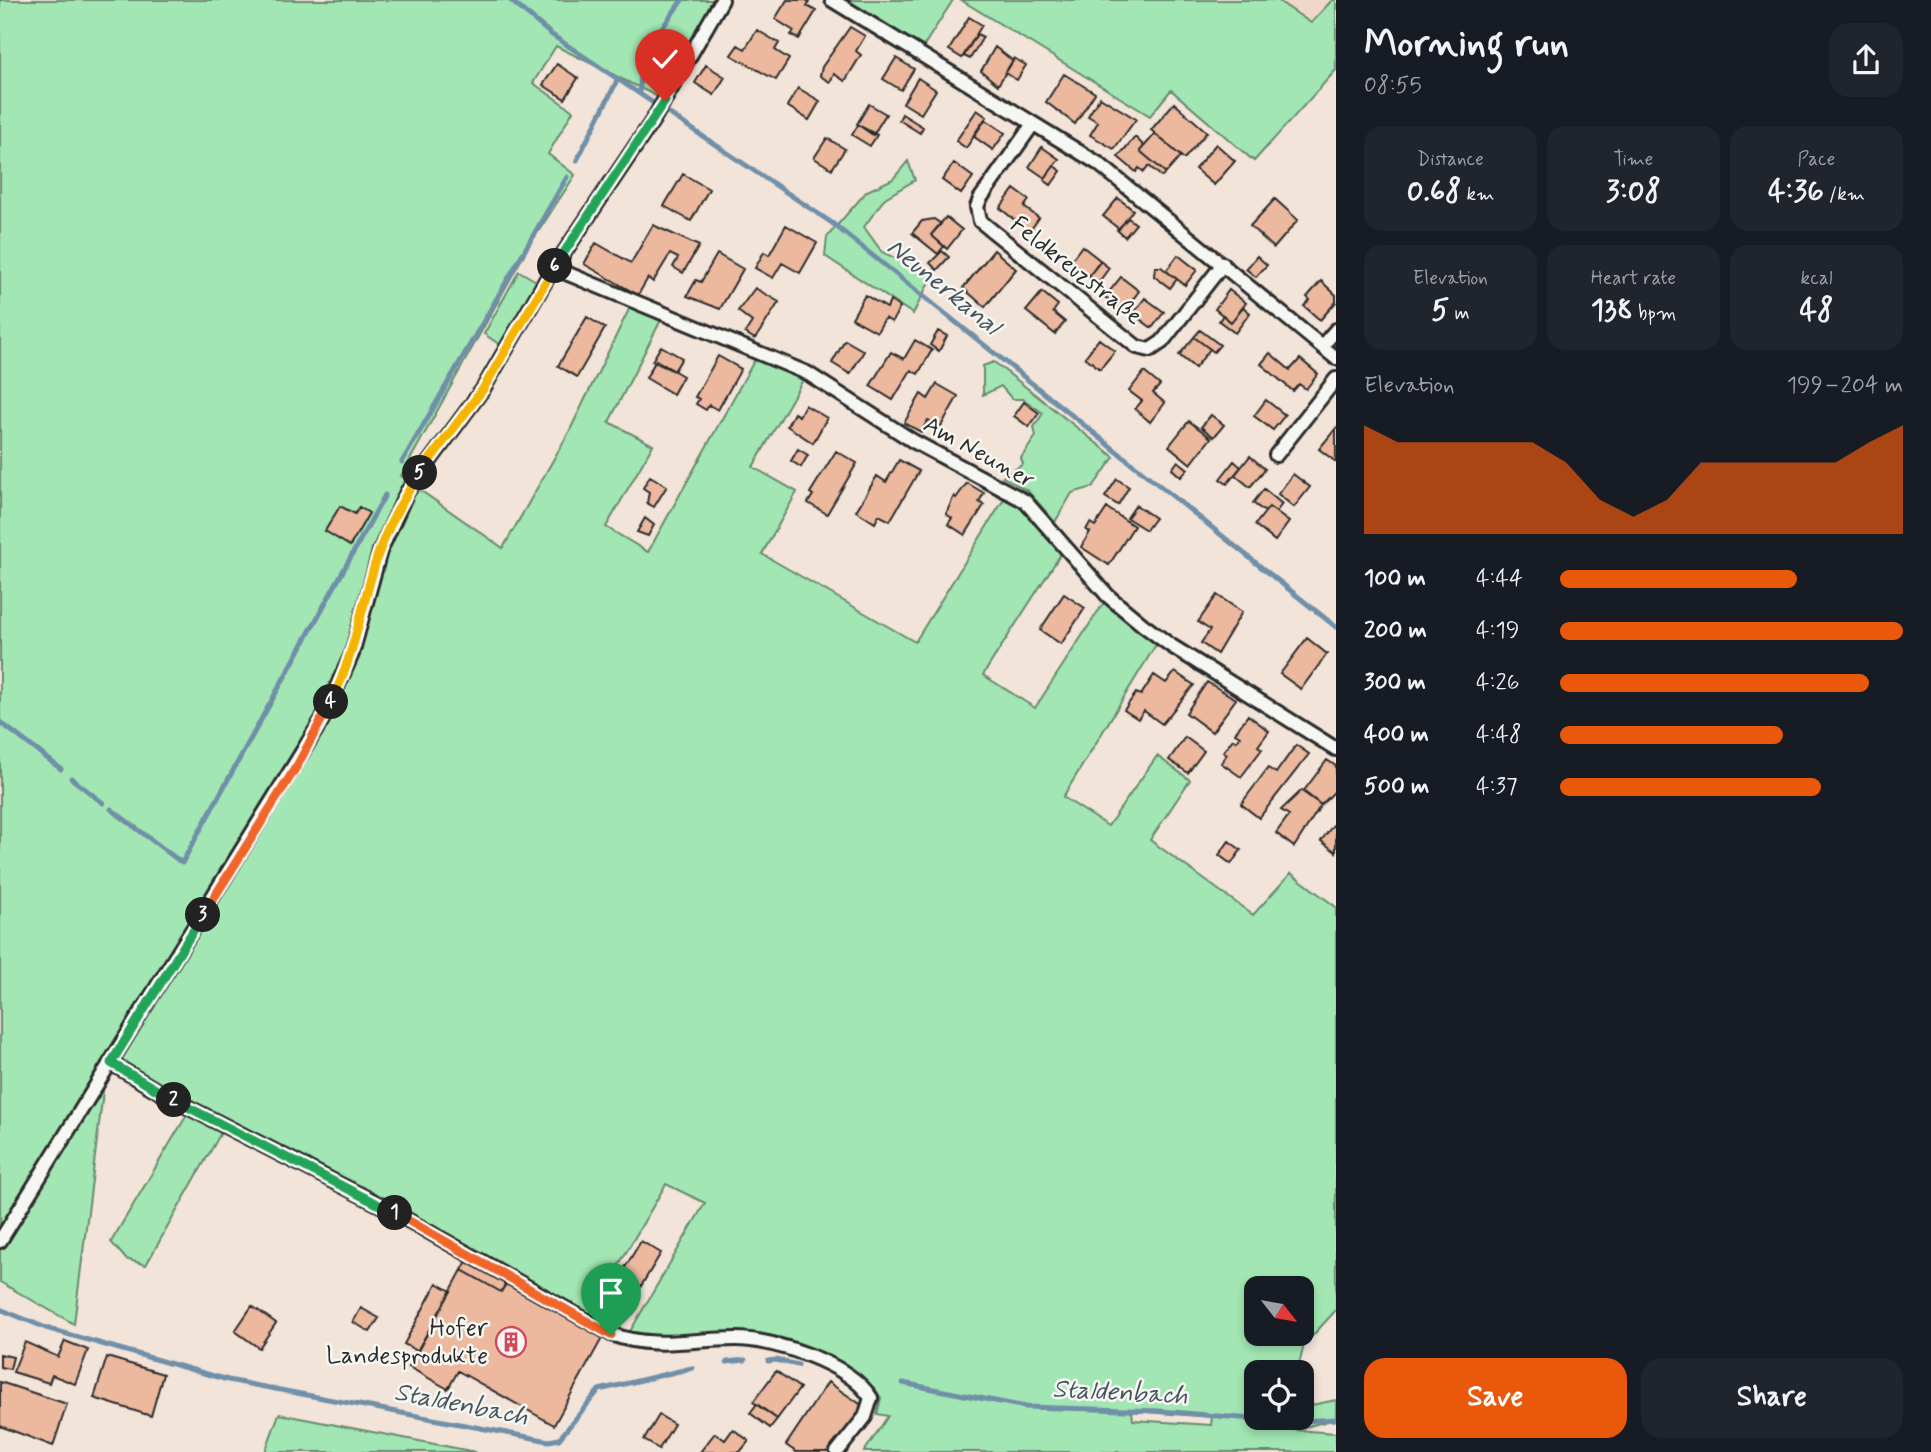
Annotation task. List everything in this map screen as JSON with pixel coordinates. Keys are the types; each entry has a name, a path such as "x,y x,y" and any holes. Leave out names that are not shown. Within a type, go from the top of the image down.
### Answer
{"street":[{"path":"0,1241 322,720 352,654 380,551 407,492 483,389 554,268 653,120 722,0"},
{"path":"832,0 1099,164 1336,358"},
{"name":"Feldkreuzstraße","path":"1033,124 980,199 977,207 980,221 1137,347 1150,350 1162,342 1223,264"},
{"name":"Am Neuner","path":"554,268 807,373 913,441 1025,500 1108,596 1160,638 1336,749"},
{"path":"1322,346 1336,330"},
{"path":"1276,455 1336,379"},
{"path":"111,1063 168,1097 388,1209 611,1335 641,1343 735,1339 760,1342 830,1362 871,1398 864,1417 838,1452"}],"shaded area":[{"path":"1277,0 1332,0 1311,23"}],"green space":[{"path":"0,0 716,0 660,98 556,46 533,83 573,111 548,154 575,175 527,249 401,476 410,482 340,673 268,805 107,1060 74,1324 0,1282"},
{"path":"847,0 953,0 923,47"},
{"path":"961,0 1277,0 1311,23 1332,0 1336,0 1336,70 1254,161 1171,90 1150,116"},
{"path":"908,161 915,180 885,198 864,227 882,252 932,276 913,314 825,256 827,237 867,191 893,179"},
{"path":"519,271 538,282 502,346 484,334"},
{"path":"632,303 663,316 609,422 653,445 606,527 648,552 759,352 807,373 753,467 797,492 762,554 915,642 1009,491 1066,546 983,675 1035,708 1108,596 1160,638 1063,797 1108,826 1157,756 1190,780 1150,840 1253,915 1291,873 1336,907 1336,1310 1314,1334 1314,1276 1244,1276 1244,1346 1304,1346 1300,1360 1244,1360 1244,1430 1336,1433 1336,1452 864,1452 888,1416 877,1414 881,1398 876,1390 867,1391 830,1362 760,1342 625,1340 705,1203 666,1184 586,1321 111,1063 340,684 380,551 414,486 503,548 569,432","holes":["1132,1411 1212,1417 1211,1425 1133,1420"]},
{"path":"994,362 1114,457 1093,487 1072,493 1055,522 1028,491 1003,477 1023,464 1021,458 1036,436 1034,427 1043,413 1023,399 1012,399 1001,386 983,395 983,366"},
{"path":"188,1113 222,1131 146,1265 126,1259 111,1242"},
{"path":"1336,1400 1336,1419 1314,1425 1314,1405"},
{"path":"279,1414 476,1452 265,1452"}],"building":[{"path":"787,0 806,0 809,2 807,6 816,11 799,39 791,35 794,31 775,19"},
{"path":"969,17 982,25 962,58 949,50"},
{"path":"850,27 865,36 856,51 861,55 845,81 834,74 830,82 820,76 822,67"},
{"path":"757,30 779,43 775,50 789,59 776,80 731,55 738,45 745,49"},
{"path":"977,34 983,37 970,59 964,56"},
{"path":"995,47 1013,61 998,85 981,71"},
{"path":"896,58 914,69 901,90 883,79"},
{"path":"1014,58 1026,65 1017,80 1005,73"},
{"path":"557,64 578,78 565,99 543,85"},
{"path":"706,65 725,77 714,95 695,83"},
{"path":"1064,74 1095,93 1075,124 1046,102"},
{"path":"918,78 936,90 921,114 903,103"},
{"path":"798,88 820,101 809,120 787,106"},
{"path":"1100,97 1136,119 1114,149 1090,135 1098,122 1088,116"},
{"path":"1174,103 1207,132 1184,159 1151,130"},
{"path":"869,104 886,114 873,135 857,124"},
{"path":"977,110 987,117 966,148 956,141"},
{"path":"902,114 923,127 920,133 899,120"},
{"path":"985,119 1005,133 993,150 973,136"},
{"path":"858,125 877,135 870,146 852,135"},
{"path":"1155,134 1181,156 1166,173 1140,151"},
{"path":"1135,137 1144,146 1140,151 1166,173 1162,177 1149,166 1144,172 1139,168 1136,172 1118,157"},
{"path":"827,138 845,149 832,169 814,158"},
{"path":"1216,144 1235,161 1214,185 1195,169"},
{"path":"1042,147 1059,159 1045,178 1029,167"},
{"path":"954,163 973,177 961,194 942,180"},
{"path":"1054,166 1061,171 1051,185 1044,180"},
{"path":"683,174 709,189 691,221 664,206"},
{"path":"1014,189 1029,200 1024,207 1039,218 1029,232 1000,208"},
{"path":"1118,198 1133,210 1119,229 1103,216"},
{"path":"1275,199 1298,220 1274,248 1250,226"},
{"path":"946,217 962,230 947,249 931,235"},
{"path":"1128,218 1136,224 1125,237 1117,230"},
{"path":"934,219 941,224 931,235 944,246 938,254 912,233 922,221"},
{"path":"653,225 699,246 683,273 673,267 678,258 670,254 653,282 648,278 638,295 584,264 596,243 631,263"},
{"path":"786,225 817,243 800,273 782,263 773,278 755,268 764,252 769,255"},
{"path":"1082,246 1101,261 1088,277 1069,263"},
{"path":"994,250 1016,269 985,307 963,288"},
{"path":"942,251 949,257 937,270 930,263"},
{"path":"717,254 743,269 720,309 687,296 696,280 701,282"},
{"path":"1178,255 1197,270 1185,285 1166,271"},
{"path":"1257,256 1267,265 1256,277 1246,269"},
{"path":"1100,261 1109,268 1098,283 1089,276"},
{"path":"1155,267 1161,267 1177,279 1170,288 1154,276"},
{"path":"1121,277 1139,291 1124,311 1105,297"},
{"path":"1321,281 1336,295 1336,302 1320,320 1304,306 1310,300 1307,297"},
{"path":"755,288 779,302 755,339 745,333 752,322 738,311"},
{"path":"1229,290 1246,303 1231,322 1215,309"},
{"path":"1042,292 1058,305 1053,312 1065,322 1055,334 1026,311"},
{"path":"865,295 887,308 890,301 900,307 892,322 885,318 877,332 852,318"},
{"path":"1145,298 1164,312 1152,328 1133,314"},
{"path":"1243,307 1250,313 1235,333 1219,321 1223,315 1231,322"},
{"path":"587,317 605,328 577,377 558,366"},
{"path":"1200,330 1220,345 1214,352 1194,337"},
{"path":"938,331 947,336 939,351 930,345"},
{"path":"1194,337 1210,349 1195,368 1179,355"},
{"path":"1099,339 1115,351 1100,369 1085,357"},
{"path":"845,340 864,351 850,374 832,363"},
{"path":"915,340 932,350 918,374 911,370 893,400 870,386 891,352 904,359"},
{"path":"661,346 682,358 674,371 652,361"},
{"path":"1270,353 1290,370 1300,359 1318,374 1306,389 1299,384 1293,391 1261,364"},
{"path":"718,356 741,369 718,410 709,405 706,410 696,404 699,399 695,397"},
{"path":"656,360 683,376 673,394 646,378"},
{"path":"1144,372 1160,385 1153,393 1165,403 1150,422 1135,409 1142,401 1129,391"},
{"path":"937,384 958,396 941,426 928,420 921,432 904,423 921,394 928,399"},
{"path":"1266,400 1285,415 1273,430 1254,416"},
{"path":"1024,402 1039,413 1029,427 1014,416"},
{"path":"805,405 827,418 813,443 787,426 794,413 799,416"},
{"path":"1211,415 1224,425 1214,437 1201,427"},
{"path":"1189,421 1211,438 1191,464 1169,446"},
{"path":"1336,428 1336,462 1319,449"},
{"path":"798,449 808,455 801,467 791,461"},
{"path":"836,451 857,463 827,514 808,503 813,495 810,493"},
{"path":"1250,456 1265,469 1250,487 1235,475"},
{"path":"899,460 919,471 890,521 879,515 875,523 856,511 877,476 886,482"},
{"path":"1178,461 1188,469 1181,477 1172,469"},
{"path":"1234,461 1241,467 1227,484 1220,479"},
{"path":"1293,474 1310,487 1294,507 1278,494"},
{"path":"650,476 667,486 654,507 647,503 649,492 643,488"},
{"path":"1117,479 1129,487 1118,505 1105,497"},
{"path":"967,483 984,493 979,502 984,505 965,535 948,524 952,518 946,514 954,496 956,498"},
{"path":"1264,489 1282,504 1276,512 1269,507 1265,512 1253,503"},
{"path":"1136,505 1155,518 1146,530 1127,518"},
{"path":"340,506 355,514 359,507 369,513 350,546 325,531"},
{"path":"1269,507 1289,522 1275,541 1255,525"},
{"path":"1107,508 1134,526 1109,565 1081,547 1090,532 1086,530 1090,523 1095,526"},
{"path":"645,518 654,525 648,536 637,532"},
{"path":"1064,594 1085,608 1061,644 1040,630"},
{"path":"1217,595 1242,612 1217,654 1201,643 1210,630 1198,622"},
{"path":"1307,638 1327,654 1301,689 1280,674"},
{"path":"1175,672 1194,685 1162,724 1144,711 1138,719 1124,710 1136,693 1141,695 1154,675 1166,683"},
{"path":"1207,682 1236,699 1212,732 1186,713"},
{"path":"1248,715 1269,731 1258,746 1262,749 1241,777 1221,763 1227,754 1223,752 1233,739 1236,741 1240,736 1235,733"},
{"path":"1185,737 1204,751 1188,773 1169,760"},
{"path":"1296,745 1309,754 1259,818 1241,804 1268,768 1276,773"},
{"path":"1327,760 1336,766 1336,790 1321,805 1303,792"},
{"path":"1302,790 1321,805 1294,847 1276,833 1289,815 1281,810"},
{"path":"1333,825 1336,827 1336,852 1321,841"},
{"path":"1229,841 1241,850 1231,864 1219,855"},
{"path":"641,1241 661,1253 623,1316 603,1304"},
{"path":"468,1259 508,1281 501,1292 462,1270"},
{"name":"Hofer Landesprodukte","path":"462,1270 501,1292 508,1279 605,1333 554,1425 458,1371 448,1389 409,1367"},
{"path":"437,1283 451,1291 417,1351 404,1344"},
{"path":"252,1306 276,1323 259,1348 235,1331"},
{"path":"361,1308 379,1318 370,1332 353,1322"},
{"path":"65,1341 88,1350 75,1384 52,1375 49,1383 13,1372 25,1342 58,1357"},
{"path":"0,1354 13,1357 10,1369 0,1367"},
{"path":"107,1357 163,1374 151,1416 94,1398"},
{"path":"776,1371 800,1388 777,1419 753,1402"},
{"path":"0,1382 67,1404 53,1446 0,1426"},
{"path":"828,1382 863,1406 831,1452 796,1452 786,1445"},
{"path":"757,1404 777,1419 770,1428 750,1413"},
{"path":"659,1415 674,1424 659,1449 644,1440"},
{"path":"733,1429 749,1441 740,1452 700,1452 715,1433 725,1440"}],"waterway":[{"name":"Neunerkanal","path":"510,0 552,35 832,223 1336,627"},
{"path":"643,55 682,0"},
{"path":"639,93 641,76"},
{"path":"577,160 618,79"},
{"path":"402,462 567,177"},
{"path":"111,809 182,863 385,495"},
{"path":"0,722 61,769"},
{"path":"71,778 103,803"},
{"name":"Staldenbach","path":"0,1309 46,1328 228,1380 549,1441 559,1439 599,1390 692,1368"},
{"name":"Staldenbach","path":"727,1362 745,1360"},
{"name":"Staldenbach","path":"768,1361 798,1365"},
{"name":"Staldenbach","path":"903,1383 1026,1407 1161,1411 1286,1422 1336,1419"}],"place":[{"name":"Hofer Landesprodukte","path":"511,1342"}],"route":[{"path":"611,1335 388,1209 168,1097 111,1063 298,764 322,720 352,654 380,551 407,492 483,389 549,275 607,192 665,101"}]}
